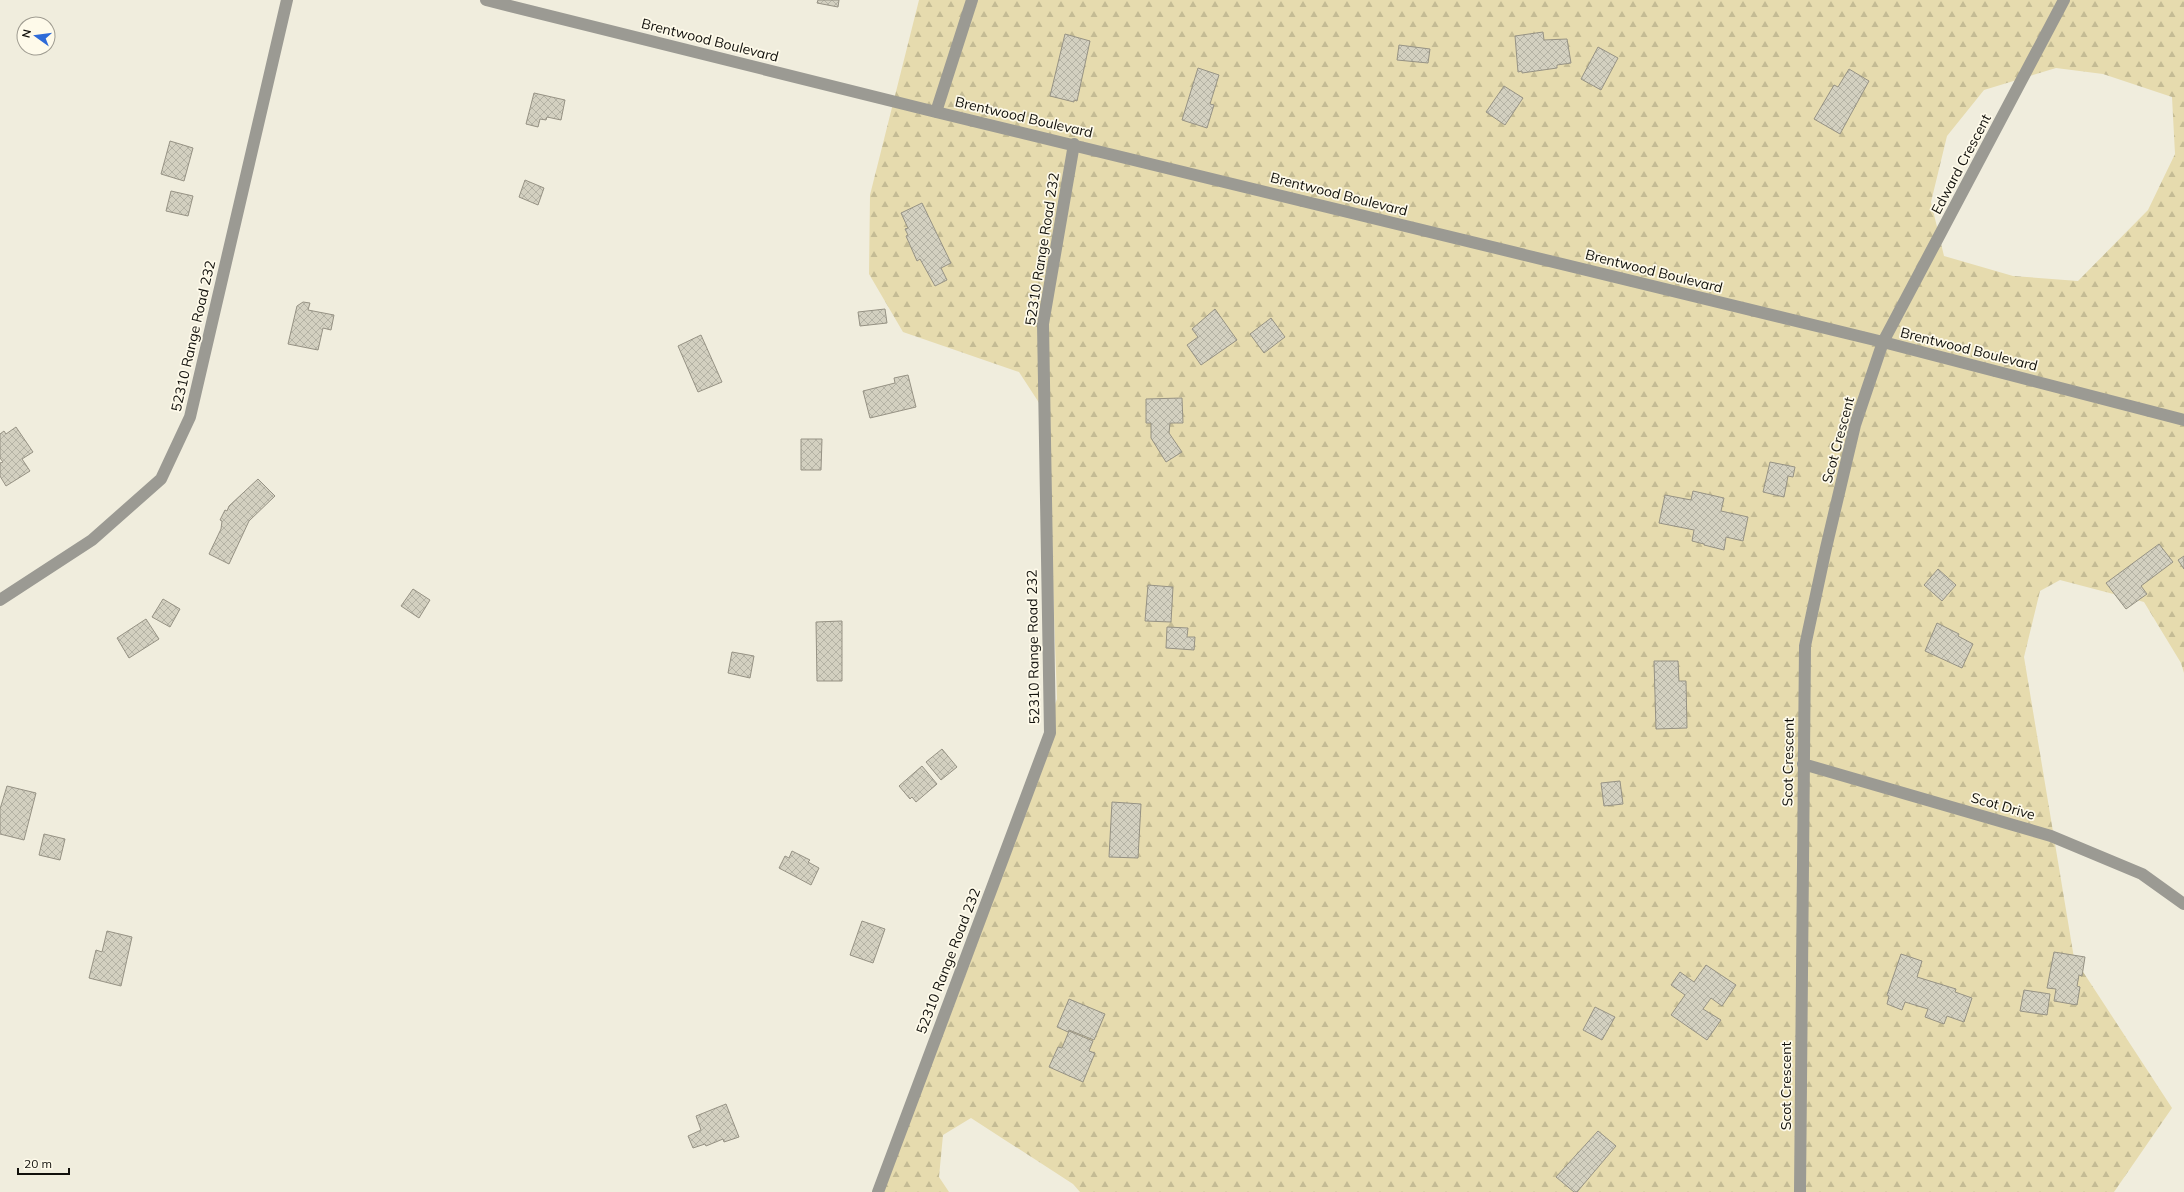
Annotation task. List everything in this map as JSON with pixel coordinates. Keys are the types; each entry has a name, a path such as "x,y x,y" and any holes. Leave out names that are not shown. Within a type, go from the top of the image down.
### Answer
{"street":[{"name":"52310 Range Road 232","path":"0,600 92,540 161,479 190,417 287,0"},
{"name":"Brentwood Boulevard","path":"486,0 936,112 1074,144 1883,342 2184,420"},
{"path":"936,112 972,0"},
{"name":"Edward Crescent","path":"1883,342 2064,0"},
{"name":"52310 Range Road 232","path":"878,1192 1050,733 1043,324 1074,144"},
{"name":"Scot Crescent","path":"1800,1192 1805,646 1855,425 1883,342"},
{"name":"Scot Drive","path":"1803,764 2051,836 2142,874 2184,904"}],"green space":[{"path":"919,0 2184,0 2184,673 2181,663 2144,602 2060,580 2040,591 2024,657 2074,958 2172,1108 2114,1192 1080,1192 1073,1184 971,1118 943,1135 939,1177 949,1192 881,1192 1057,699 1047,415 1019,372 903,332 869,274 870,195","holes":["2056,68 2103,74 2172,97 2175,154 2148,210 2078,281 2013,276 1944,256 1931,202 1947,136 1984,90"]}],"building":[{"path":"818,0 839,0 838,7 817,3"},
{"path":"1543,32 1544,40 1567,39 1571,63 1557,65 1557,68 1522,73 1522,71 1518,72 1515,36"},
{"path":"1065,34 1090,41 1077,101 1074,100 1074,102 1050,96"},
{"path":"1399,45 1430,49 1428,63 1397,60"},
{"path":"1598,47 1618,58 1601,90 1581,79"},
{"path":"1198,68 1219,75 1210,104 1214,105 1207,128 1182,120"},
{"path":"1849,69 1869,81 1840,134 1814,119 1834,85 1838,87"},
{"path":"1504,86 1523,98 1505,125 1486,112"},
{"path":"534,93 565,100 561,120 547,117 546,120 540,119 538,127 526,124"},
{"path":"170,141 193,148 184,181 161,174"},
{"path":"525,180 544,188 538,205 519,197"},
{"path":"171,191 193,196 188,216 166,211"},
{"path":"922,203 951,263 941,268 947,280 935,286 920,259 917,261 906,236 908,235 905,229 908,228 901,213"},
{"path":"303,302 310,303 308,310 334,315 331,330 323,328 318,350 288,344 297,306"},
{"path":"885,309 887,323 860,326 858,312"},
{"path":"1215,309 1237,340 1201,365 1187,345 1198,337 1192,329"},
{"path":"1271,318 1285,337 1264,353 1250,334"},
{"path":"701,335 722,382 698,392 678,346"},
{"path":"908,375 916,407 870,418 863,391 895,383 894,378"},
{"path":"1182,398 1183,423 1170,423 1169,433 1182,452 1166,462 1151,438 1151,423 1146,423 1146,399"},
{"path":"16,427 33,452 22,459 30,471 6,486 0,476 0,463 3,462 0,458 0,434 4,431 6,434"},
{"path":"801,439 822,439 821,470 801,470"},
{"path":"1770,462 1795,467 1793,477 1788,476 1784,497 1763,492"},
{"path":"258,479 275,496 249,521 229,564 209,554 221,529 222,521 220,520 225,510 227,511 229,506"},
{"path":"1693,491 1724,498 1721,511 1748,517 1743,541 1726,537 1724,550 1692,541 1694,530 1659,523 1665,495 1691,500"},
{"path":"2159,544 2173,562 2141,586 2147,594 2126,609 2106,583"},
{"path":"2184,556 2184,569 2178,560"},
{"path":"1938,569 1956,585 1942,601 1924,585"},
{"path":"1148,585 1173,587 1171,622 1145,621"},
{"path":"413,589 430,600 419,618 401,606"},
{"path":"163,599 180,609 170,627 152,617"},
{"path":"146,619 159,639 129,658 117,638"},
{"path":"842,621 842,681 817,681 816,622"},
{"path":"1937,623 1959,634 1958,636 1973,644 1962,668 1925,651"},
{"path":"1167,627 1188,628 1187,637 1195,637 1194,650 1166,648"},
{"path":"732,652 754,656 750,678 728,673"},
{"path":"1654,661 1678,661 1679,681 1686,681 1687,728 1656,729"},
{"path":"942,749 957,767 941,780 926,762"},
{"path":"922,766 937,784 916,802 912,797 910,799 899,786"},
{"path":"1620,781 1623,804 1604,806 1601,783"},
{"path":"7,786 36,793 24,840 0,834 0,809"},
{"path":"1112,802 1141,804 1138,858 1109,857"},
{"path":"44,834 65,839 60,860 39,855"},
{"path":"792,851 810,860 808,862 819,868 811,885 779,868 785,856 789,858"},
{"path":"862,921 885,929 873,963 850,955"},
{"path":"107,931 132,937 121,986 89,978 96,950 102,952"},
{"path":"2054,952 2085,957 2082,976 2079,975 2077,986 2080,987 2077,1005 2054,1001 2056,989 2047,988"},
{"path":"1901,954 1922,961 1917,977 1956,989 1955,992 1972,998 1964,1022 1947,1016 1944,1024 1925,1017 1928,1009 1905,1002 1902,1010 1887,1004 1889,996 1887,995"},
{"path":"1706,965 1736,985 1722,1006 1711,998 1703,1009 1721,1020 1707,1040 1671,1015 1685,995 1671,985 1680,972 1694,982"},
{"path":"2024,990 2050,994 2047,1015 2020,1011"},
{"path":"1069,999 1105,1014 1094,1040 1057,1027"},
{"path":"1595,1007 1615,1017 1602,1040 1583,1030"},
{"path":"1069,1031 1093,1041 1089,1051 1095,1053 1083,1082 1049,1067 1058,1047 1062,1048"},
{"path":"726,1104 739,1137 724,1142 723,1139 706,1146 705,1144 693,1148 688,1136 701,1130 696,1116"},
{"path":"1598,1131 1616,1146 1577,1192 1574,1192 1556,1177"}]}
